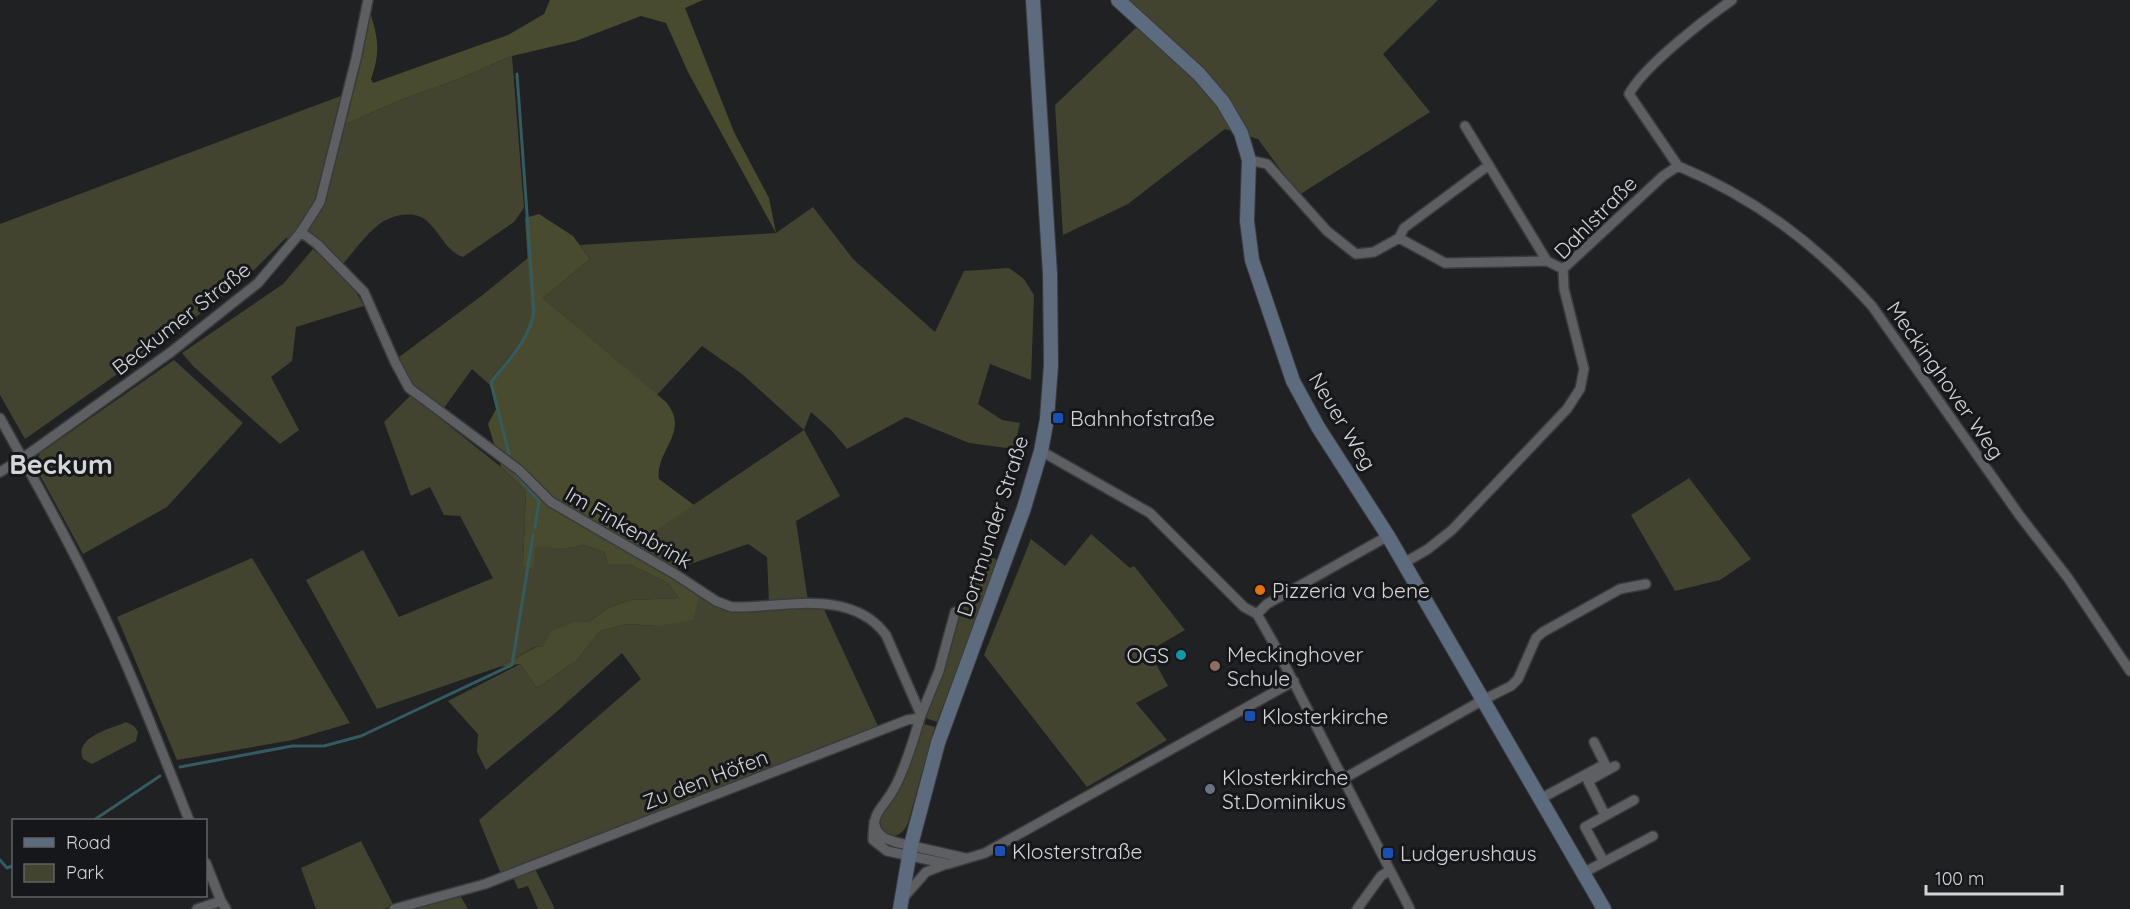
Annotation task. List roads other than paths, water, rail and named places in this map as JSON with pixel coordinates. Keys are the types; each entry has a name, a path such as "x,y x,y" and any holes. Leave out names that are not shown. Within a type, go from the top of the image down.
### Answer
{"street":[{"name":"Beckumer Straße","path":"0,472 23,459 171,352 250,290 280,259 301,232 320,201 368,0"},
{"name":"Dortmunder Straße","path":"900,905 910,850 944,725 1020,519 1041,451 1047,419 1051,365 1051,302 1033,0"},
{"name":"Neuer Weg","path":"1118,0 1199,74 1223,102 1241,133 1249,160 1247,221 1252,260 1293,381 1318,427 1356,483 1404,563 1604,909"},
{"path":"1678,166 1629,94 1634,85 1670,50 1732,0"},
{"path":"1465,126 1547,261"},
{"path":"1249,160 1267,164 1327,231 1356,254 1374,252 1399,238 1404,228 1489,165"},
{"name":"Dahlstraße","path":"1404,563 1428,549 1452,530 1567,409 1580,389 1584,369 1564,289 1563,269 1663,176 1678,166"},
{"name":"Meckinghover Weg","path":"1678,166 1719,184 1780,222 1845,275 1872,306 2020,516 2068,578 2130,671"},
{"name":"Im Finkenbrink","path":"301,232 317,244 364,292 409,388 519,470 551,502 726,605 745,607 820,604 846,607 862,613 886,635 921,716"},
{"path":"1399,238 1445,263 1547,261 1563,269"},
{"path":"0,418 52,510 92,589 119,648 189,819"},
{"path":"1041,451 1150,513 1244,607 1257,614 1294,681 1410,909"},
{"path":"1257,614 1267,604 1388,536"},
{"path":"1343,779 1511,686 1518,679 1536,638 1543,632 1620,589 1646,584"},
{"path":"955,612 939,671 895,787 873,821 873,840 887,851 910,850 965,858"},
{"path":"900,905 926,872 965,858 985,854 999,847 1294,681"},
{"name":"Zu den Höfen","path":"394,909 485,884 921,716"},
{"path":"1586,778 1605,764 1594,742"},
{"path":"1540,799 1615,766"},
{"path":"1586,778 1605,815"},
{"path":"1604,862 1585,827 1634,800"},
{"path":"1583,873 1653,836"},
{"path":"910,850 948,864"},
{"path":"197,909 223,905 207,865"},
{"path":"1357,909 1381,876 1390,870"}],"waterway":[{"path":"509,454 491,382 523,340 534,312 517,74"},
{"path":"513,471 539,501 535,528"},
{"path":"180,767 292,746 324,746 361,736 512,665 533,535"},
{"path":"96,819 160,776"},
{"path":"0,860 7,868 12,866"}],"place":[{"name":"Bahnhofstraße","path":"1058,418"},
{"name":"Pizzeria va bene","path":"1260,590"},
{"name":"OGS","path":"1181,655"},
{"name":"Meckinghover Schule","path":"1215,666"},
{"name":"Klosterkirche","path":"1250,716"},
{"name":"Klosterkirche St.Dominikus","path":"1210,789"},
{"name":"Klosterstraße","path":"1000,851"},
{"name":"Ludgerushaus","path":"1388,853"}],"district":[{"name":"Beckum","path":"61,464"}]}
